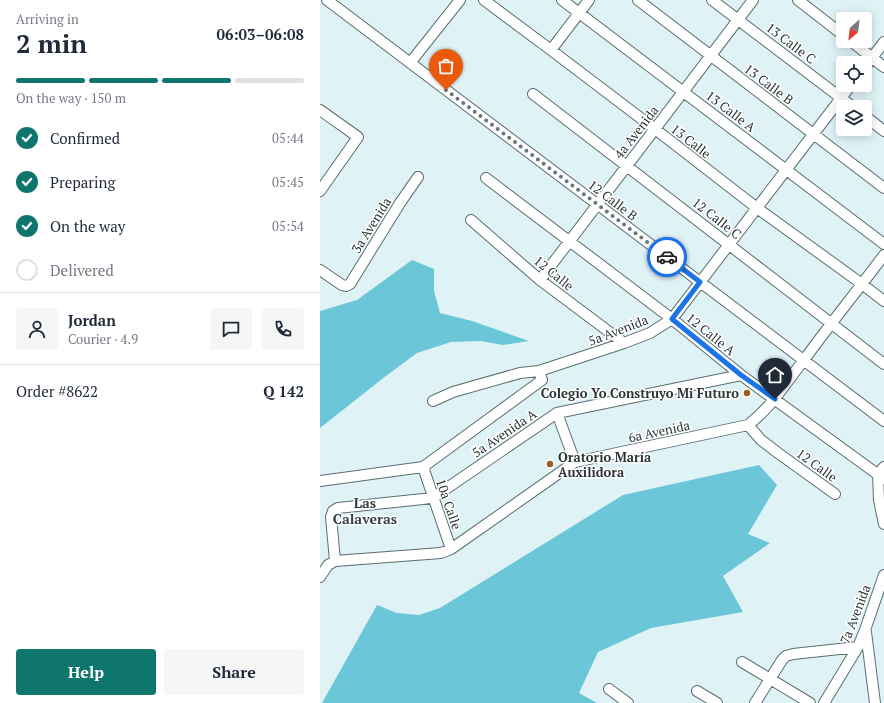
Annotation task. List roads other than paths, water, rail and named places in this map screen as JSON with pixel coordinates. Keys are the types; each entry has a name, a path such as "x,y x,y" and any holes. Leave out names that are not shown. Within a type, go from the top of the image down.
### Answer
{"street":[{"name":"12 Calle B","path":"327,0 884,421"},
{"path":"410,63 460,0"},
{"name":"13 Calle","path":"484,0 757,208 884,301"},
{"name":"13 Calle A","path":"562,0 884,244"},
{"path":"551,50 589,0"},
{"name":"13 Calle B","path":"638,0 884,188"},
{"name":"13 Calle C","path":"712,0 844,100"},
{"name":"4a Avenida","path":"540,280 753,0"},
{"path":"798,0 836,30"},
{"path":"884,42 872,57 884,66"},
{"path":"860,48 871,56"},
{"name":"5a Avenida","path":"433,401 453,392 520,373 539,371 624,343 650,333 672,319 846,92"},
{"name":"12 Calle C","path":"533,94 884,364"},
{"path":"320,110 358,137 320,191"},
{"path":"872,122 884,131"},
{"name":"3a Avenida","path":"320,270 342,285 346,286 350,284 400,203 418,177"},
{"name":"12 Calle A","path":"486,178 672,319 741,375 882,473"},
{"name":"12 Calle","path":"471,220 540,280 624,343"},
{"name":"6a Avenida","path":"335,561 441,553 451,549 576,462 748,425 775,399 884,255"},
{"path":"320,481 423,467 542,380 539,371"},
{"name":"5a Avenida A","path":"335,561 331,517 333,512 338,508 434,497 557,413 741,375"},
{"path":"557,413 576,462"},
{"name":"12 Calle","path":"748,425 761,440 835,494"},
{"name":"10a Calle","path":"423,467 451,549"},
{"path":"882,473 879,500 884,524"},
{"path":"320,577 328,565 335,561"},
{"name":"7a Avenida","path":"824,703 858,648 866,630 884,575"},
{"path":"866,630 875,703"},
{"path":"755,703 786,656 792,654 858,648"},
{"path":"742,662 810,703"},
{"path":"609,689 628,703"},
{"path":"697,691 717,703"}],"place":[{"name":"Colegio Yo Construyo Mi Futuro","path":"747,393"},
{"name":"Oratorio María Auxilidora","path":"550,464"}],"district":[{"name":"Las Calaveras","path":"365,512"}]}
